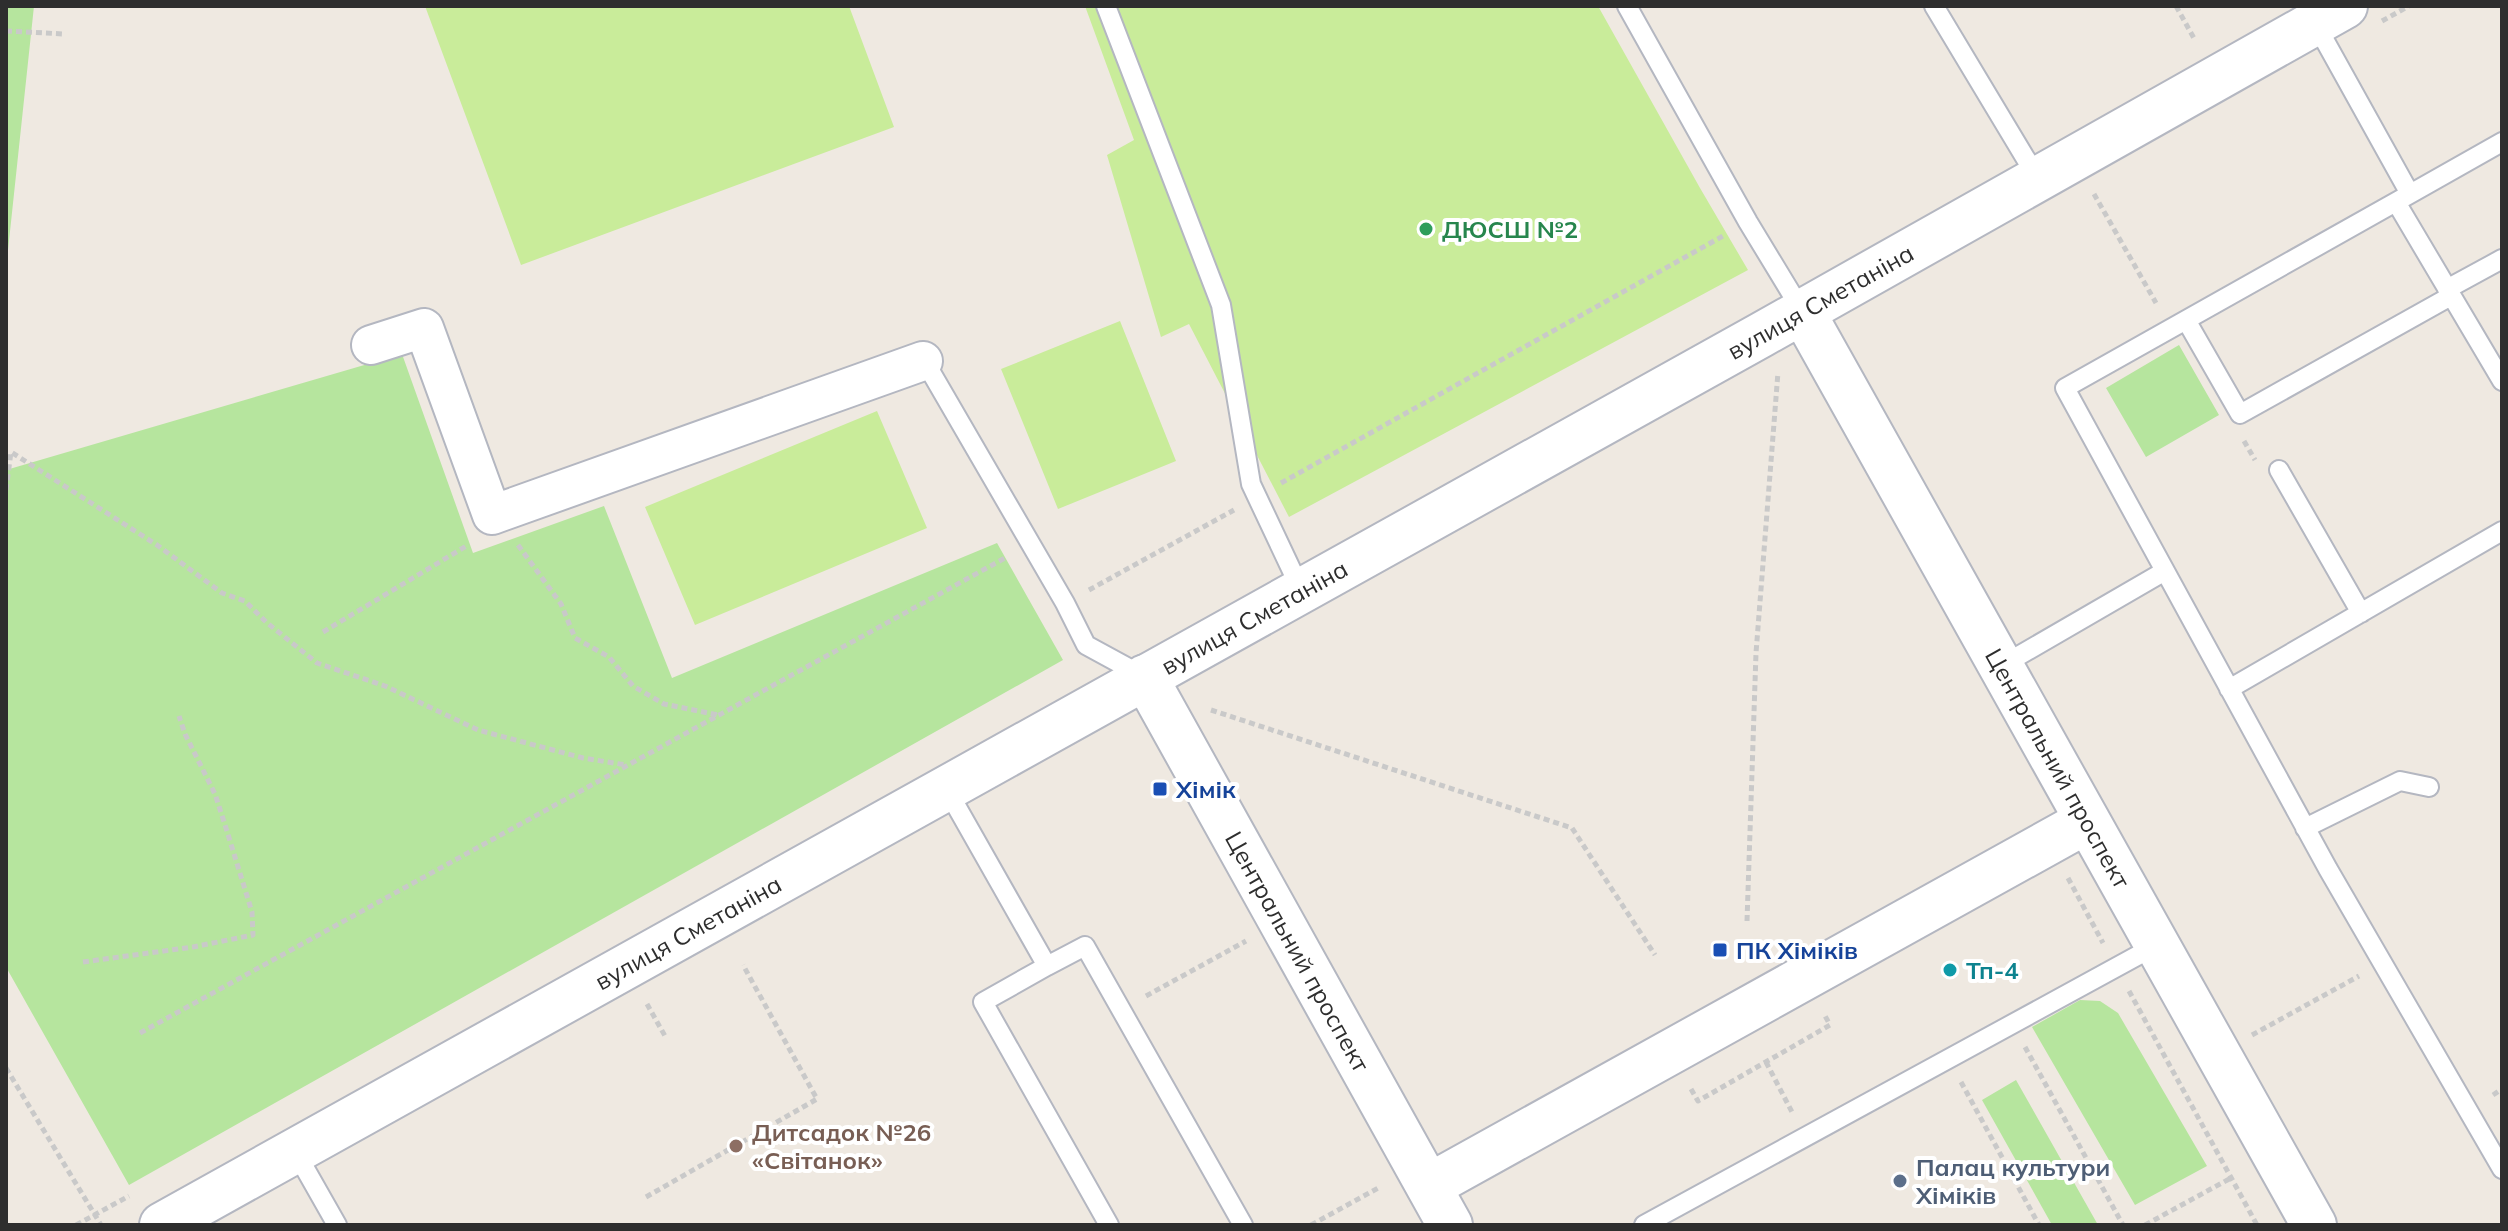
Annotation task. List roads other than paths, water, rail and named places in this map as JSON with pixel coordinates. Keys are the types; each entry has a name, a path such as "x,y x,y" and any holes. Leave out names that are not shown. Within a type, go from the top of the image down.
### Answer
{"street":[{"name":"вулиця Сметаніна","path":"162,1225 2330,14"},
{"name":"Центральний проспект","path":"1802,311 2314,1225"},
{"path":"371,345 424,328 492,515 920,352"},
{"name":"Центральний проспект","path":"1145,677 1450,1225"},
{"path":"1429,1186 2087,821"}],"lane":[{"path":"1106,6 1221,305 1251,484 1301,590"},
{"path":"1627,6 1748,222 1802,311"},
{"path":"1934,6 2038,179"},
{"path":"2330,14 2403,198 2449,292 2502,381"},
{"path":"2502,142 2065,388 2305,828 2502,1169"},
{"path":"2178,324 2240,414 2502,259"},
{"path":"920,352 1065,603 1086,645 1145,677"},
{"path":"2279,470 2361,613"},
{"path":"2229,689 2502,531"},
{"path":"2001,666 2165,571"},
{"path":"2305,828 2400,781 2429,787"},
{"path":"946,788 1047,966"},
{"path":"1644,1225 2157,945"},
{"path":"1109,1225 983,1002 1085,946 1243,1225"},
{"path":"295,1151 337,1225"}],"place":[{"name":"ДЮСШ №2","path":"1426,229"},
{"name":"Хімік","path":"1160,789"},
{"name":"ПК Хіміків","path":"1720,950"},
{"name":"Тп-4","path":"1950,970"},
{"name":"Дитсадок №26 «Світанок»","path":"736,1146"},
{"name":"Палац культури Хіміків","path":"1900,1181"}]}
